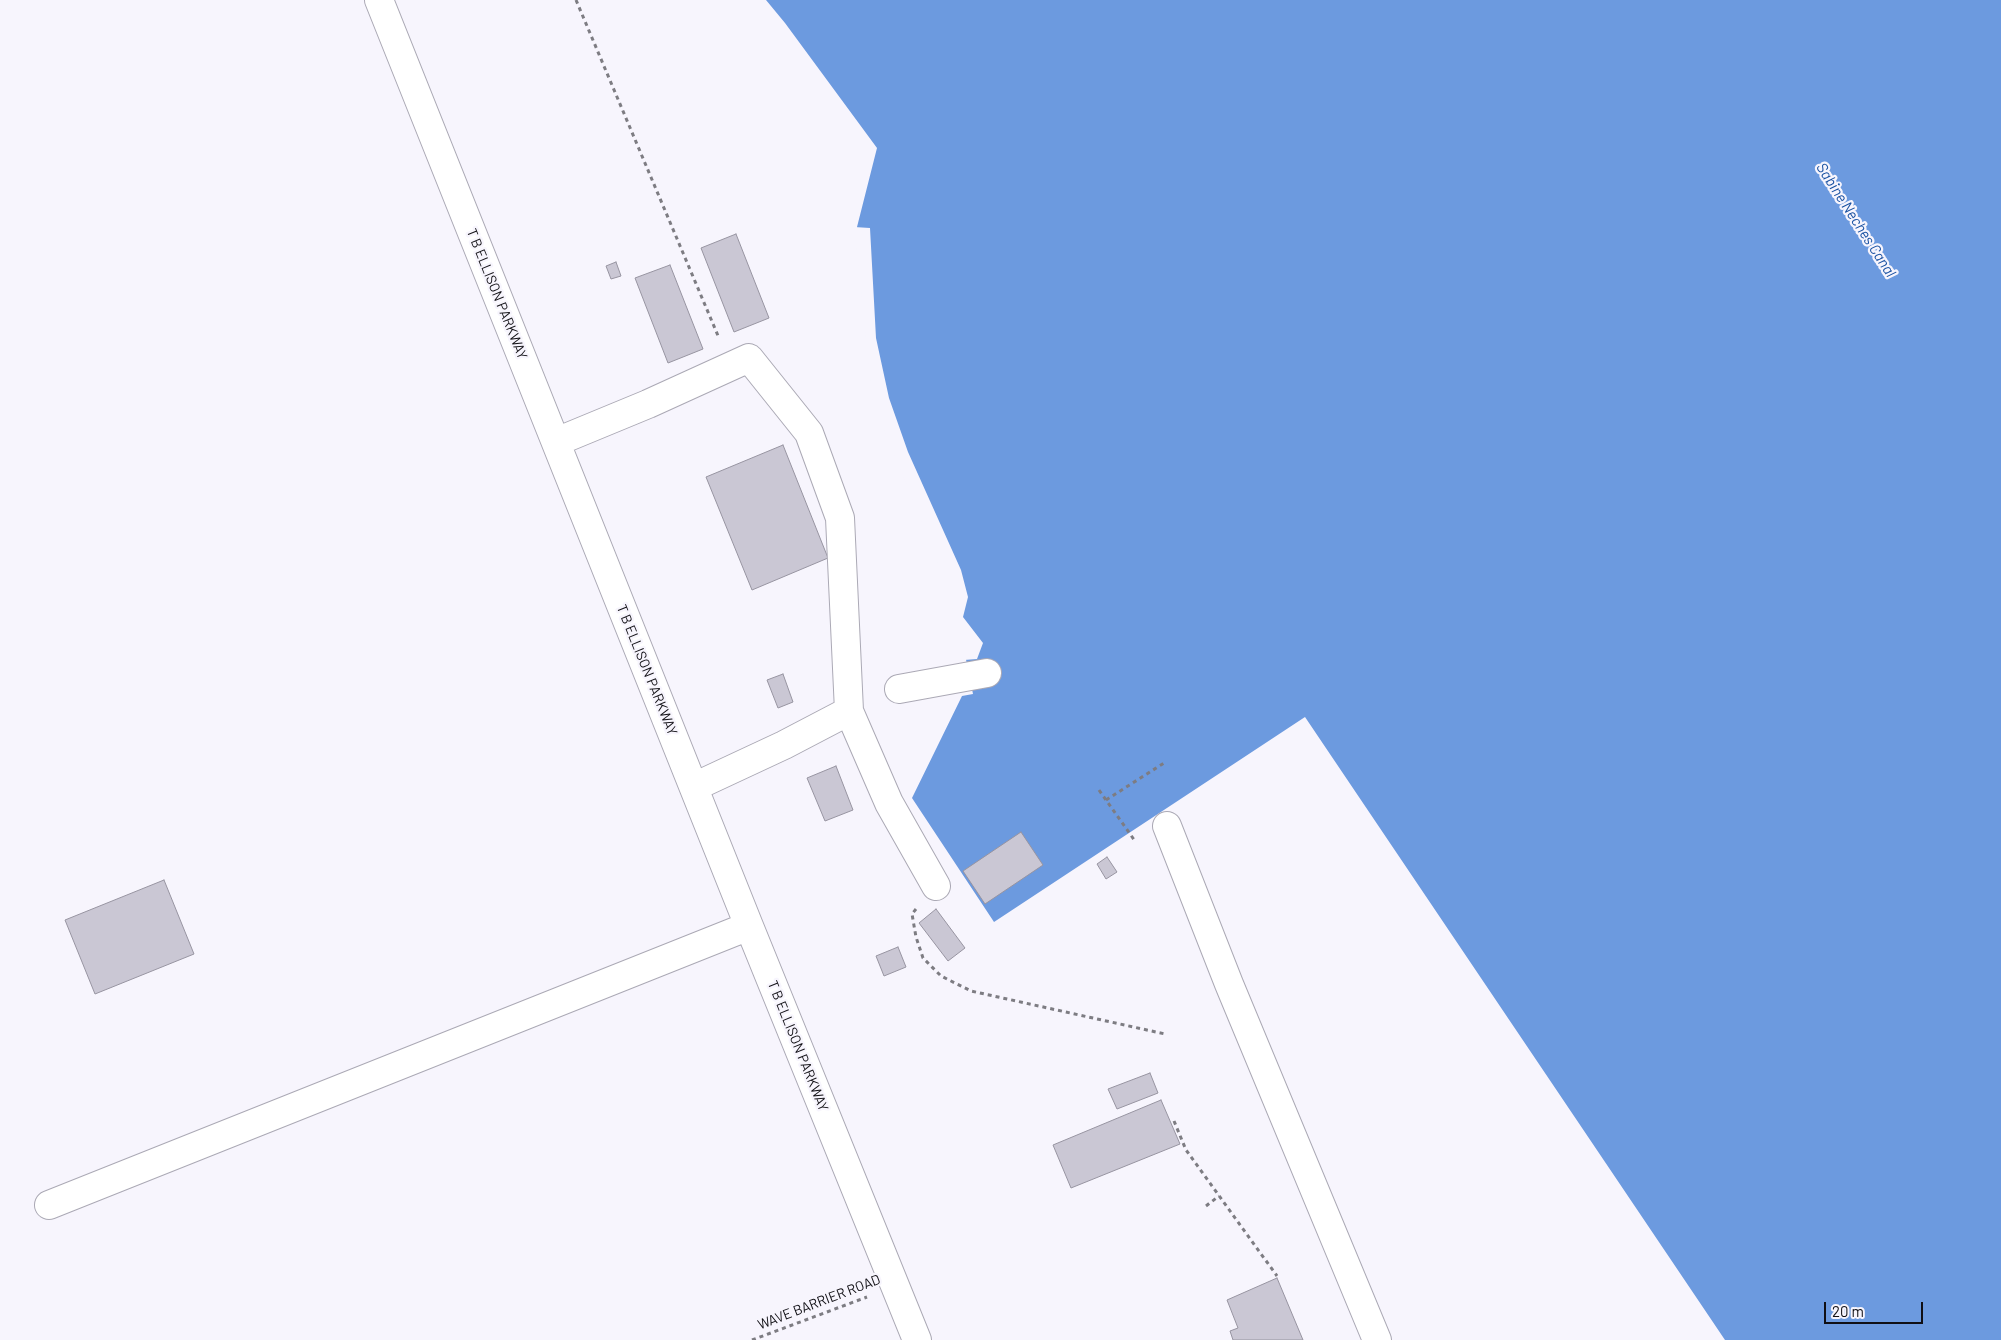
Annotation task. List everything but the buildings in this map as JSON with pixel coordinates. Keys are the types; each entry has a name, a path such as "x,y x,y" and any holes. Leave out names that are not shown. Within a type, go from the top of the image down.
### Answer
{"street":[{"name":"T B ELLISON PARKWAY","path":"379,0 749,926 917,1340"},
{"path":"556,442 648,404 749,358 810,433 840,518 849,711 889,803 936,886"},
{"path":"898,689 987,673"},
{"path":"694,787 784,745 849,711"},
{"path":"1167,826 1229,984 1377,1340"},
{"path":"49,1205 749,926"}],"path":[{"path":"576,0 731,366"},
{"path":"1106,800 1164,763"},
{"path":"1099,790 1135,841"},
{"path":"936,886 912,914 916,937 924,958 941,976 970,991 1165,1034"},
{"path":"1174,1120 1186,1150 1277,1276"},
{"path":"1206,1206 1219,1196"},
{"name":"WAVE BARRIER ROAD","path":"752,1340 895,1286"}],"water":[{"name":"Sabine Neches Canal","path":"766,0 2001,0 2001,1340 1725,1340 1305,717 994,922 912,798 962,696 973,694 958,620 936,550 875,402 857,227 877,148"}],"pier":[{"path":"854,227 870,228 876,338 889,398 908,452 961,570 968,597 963,617 983,643 977,659 964,660 956,620 934,551 873,402"}]}
